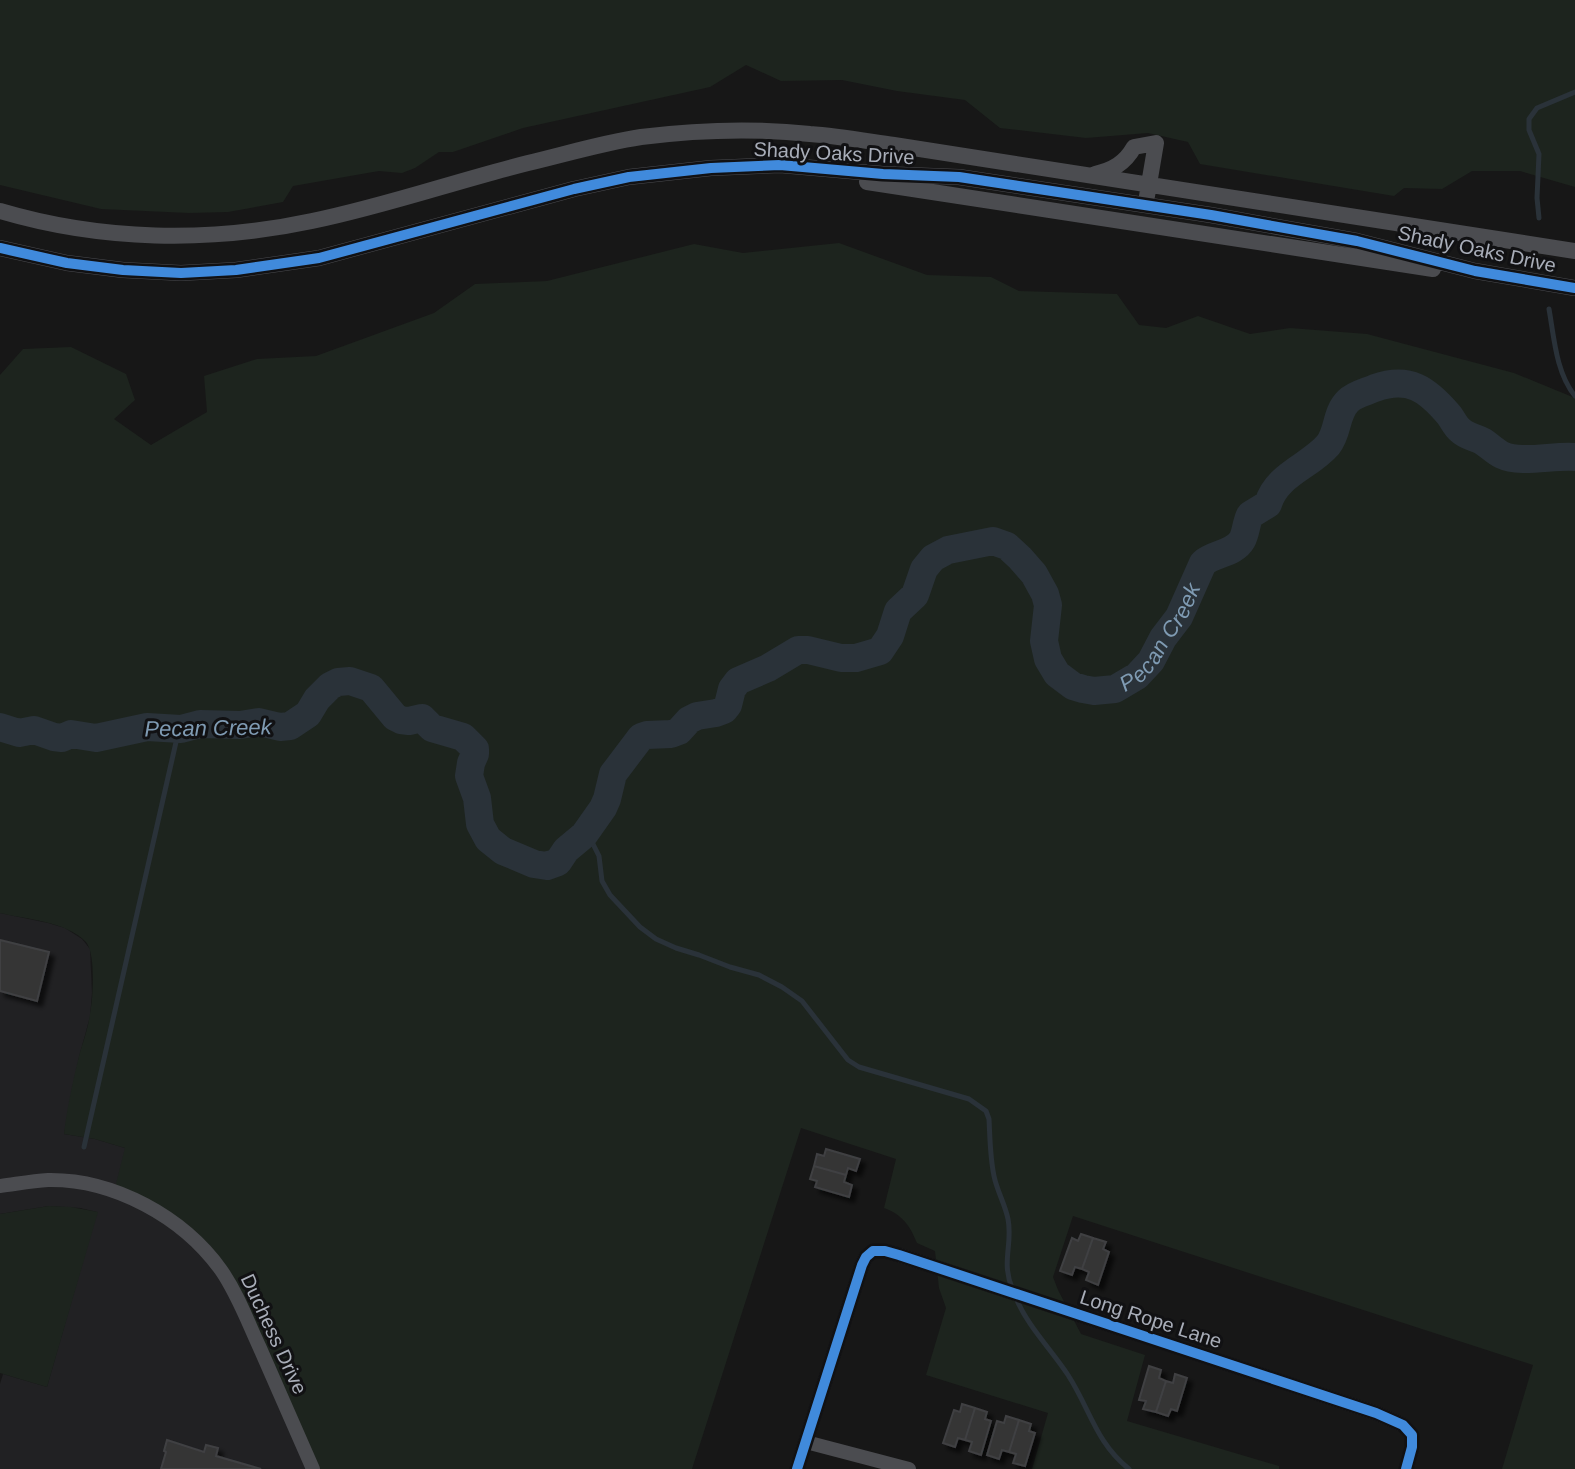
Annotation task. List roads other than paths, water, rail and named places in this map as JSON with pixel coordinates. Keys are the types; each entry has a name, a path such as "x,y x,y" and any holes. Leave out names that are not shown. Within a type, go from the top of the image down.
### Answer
{"street":[{"name":"Shady Oaks Drive","path":"0,211 60,225 116,233 173,236 229,234 284,227 339,215 598,145 734,130 811,134 1575,251"},
{"path":"1090,175 1114,168 1127,158 1134,147 1156,143 1145,205"},
{"name":"Shady Oaks Drive","path":"0,248 67,263 123,270 181,273 236,270 319,258 615,179 656,173 780,165 959,177 1211,215 1357,241 1475,271 1575,288"},
{"name":"Shady Oaks Drive","path":"731,168 860,181 1433,269 1475,271"},
{"name":"Duchess Drive","path":"0,1186 50,1180 81,1183 114,1192 154,1209 196,1241 236,1294 313,1469"},
{"name":"Long Rope Lane","path":"806,1442 862,1265 873,1251 885,1251 1342,1400 1403,1425 1412,1435 1406,1469"},
{"path":"797,1469 806,1442 909,1469"}],"waterway":[{"path":"1539,218 1539,154 1529,130 1529,119 1537,108 1575,92"},
{"path":"1549,309 1560,366 1575,396"},
{"name":"Pecan Creek","path":"0,727 19,733 34,730 62,738 71,734 96,738 147,727 181,729 200,724 259,722 290,726 308,714 330,686 350,681 371,688 401,720 422,718 432,728 463,737 475,749 469,776 477,798 480,824 488,839 503,851 547,866 558,862 566,850 584,835 603,808 613,774 641,737 671,734 697,716 724,710 738,681 798,650 841,658 856,658 880,651 890,636 898,611 915,595 924,569 933,558 948,550 993,541 1007,546 1034,574 1045,594 1048,605 1044,641 1048,659 1057,674 1083,689 1115,689 1137,676 1151,661 1179,617 1203,563 1238,545 1250,515 1268,504 1278,485 1328,445 1344,406 1357,395 1387,385 1408,384 1433,398 1462,432 1502,455 1518,459 1575,457"},
{"path":"84,1147 179,729"},
{"path":"584,835 599,856 602,881 610,895 656,939 759,975 782,987 802,1001 848,1060 859,1067 969,1099 986,1111 994,1176 1008,1219 1007,1269 1012,1288"},
{"path":"1016,1298 1033,1328 1076,1388 1101,1437 1129,1469"}]}
